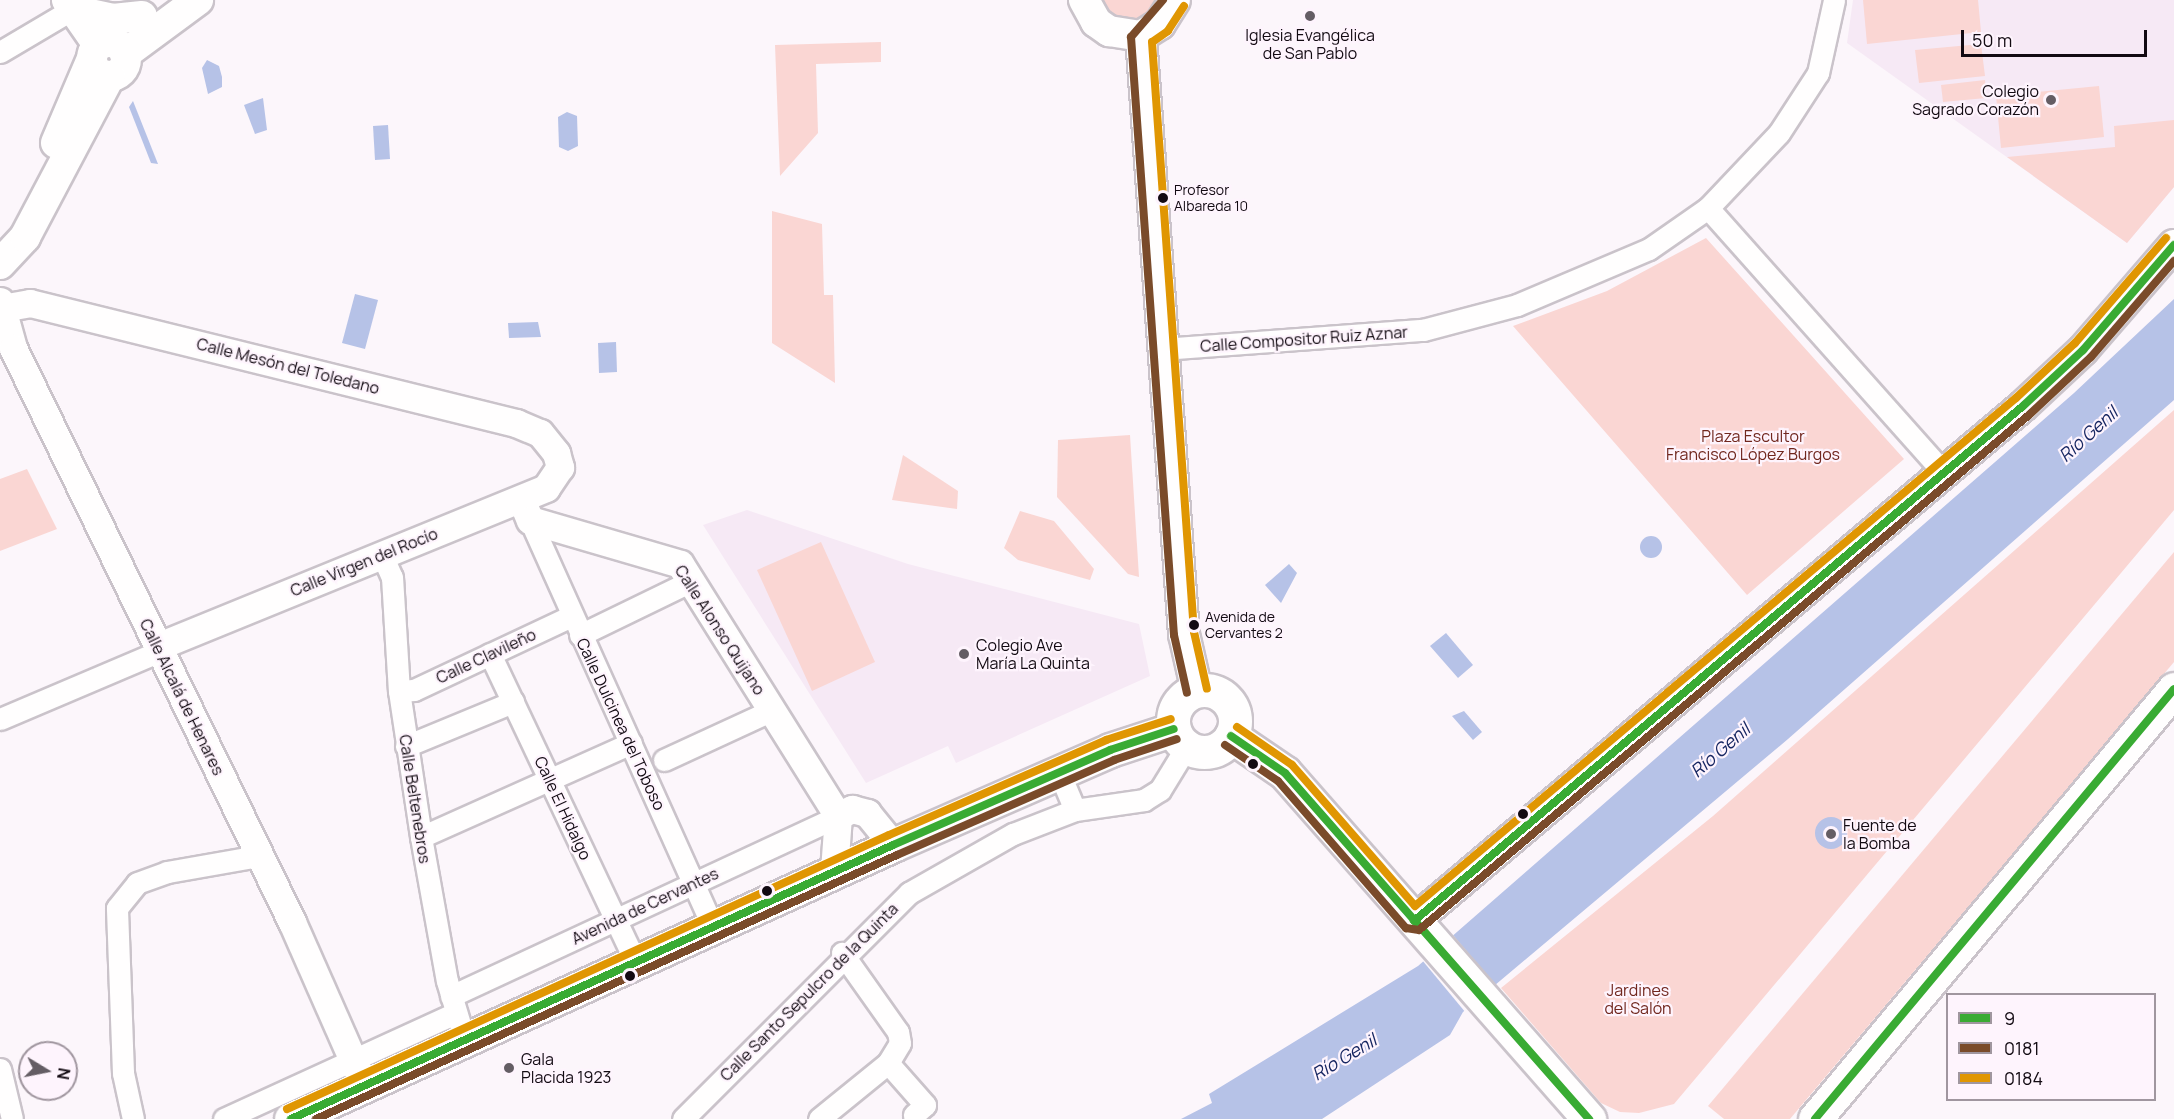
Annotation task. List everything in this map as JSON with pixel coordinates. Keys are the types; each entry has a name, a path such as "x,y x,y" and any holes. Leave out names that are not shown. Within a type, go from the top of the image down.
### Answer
{"main road":[{"path":"0,257 26,213 107,56 142,16 168,0"},
{"path":"0,264 25,237 107,56 198,0"},
{"path":"1084,0 1096,22 1109,31 1141,36 1160,24 1175,0"},
{"path":"68,5 113,19 142,16"},
{"path":"1141,36 1184,634 1197,691"},
{"path":"1414,921 2083,350 2174,245"},
{"path":"1823,1116 2174,689"},
{"path":"1197,691 1226,699 1234,715 1231,736 1212,751 1181,738 1177,705 1197,691"},
{"path":"1231,736 1285,773 1589,1119"},
{"name":"Avenida de Cervantes","path":"311,1115 359,1073 458,1017 635,961 1059,772 1181,738"}],"street":[{"name":"Calle Compositor Ruiz Aznar","path":"1162,349 1357,338 1467,321 1613,267 1676,233 1708,208 1804,99 1827,46 1834,0"},
{"path":"0,52 68,5 107,56"},
{"path":"1708,208 1942,471"},
{"name":"Calle Mesón del Toledano","path":"1,304 30,303 516,423 549,442 560,467"},
{"name":"Calle Alcalá de Henares","path":"1,304 13,348 259,856 359,1073"},
{"name":"Calle Virgen del Rocío","path":"0,719 382,555 526,510 546,488 560,467"},
{"name":"Calle Alonso Quijano","path":"526,510 673,560 691,581 838,816"},
{"name":"Calle Dulcinea del Toboso","path":"526,510 713,927"},
{"name":"Calle Beltenebros","path":"382,555 392,577 399,691 406,746 421,837 458,1017"},
{"name":"Calle Clavileño","path":"399,691 490,654 576,625 691,581"},
{"name":"Calle El Hidalgo","path":"490,654 635,961"},
{"path":"406,746 513,702"},
{"path":"664,760 772,710"},
{"name":"Calle Santo Sepulcro de la Quinta","path":"683,1119 842,953 909,893 1013,834 1075,810 1144,800 1160,790 1181,738"},
{"path":"421,837 631,743"},
{"path":"1059,772 1075,810"},
{"path":"834,871 838,816 852,809 867,813 893,845"},
{"name":"Avenida de Cervantes","path":"458,1017 616,920 838,816"},
{"path":"133,1119 123,1072 117,908 137,884 167,872 259,856"},
{"path":"819,1119 888,1063 900,1043 898,1032 842,953"},
{"path":"888,1063 925,1105 914,1115"},
{"path":"0,1069 12,1119"},
{"name":"Avenida de Cervantes","path":"224,1119 359,1073"}],"shaded area":[{"name":"Colegio Sagrado Corazón","path":"1853,0 2174,0 2174,187 2127,243 1847,43"},
{"name":"Colegio Ave María La Quinta","path":"747,510 908,564 1139,624 1150,676 956,763 948,746 866,783 703,525"}],"green space":[{"path":"1097,0 1163,0 1138,23 1116,21"},
{"path":"1863,0 1978,0 1981,32 1867,44"},
{"path":"881,42 881,62 816,64 818,133 780,176 775,45"},
{"path":"1981,44 1985,76 1919,83 1915,50"},
{"path":"1985,80 1986,98 1943,102 1941,85"},
{"path":"2099,86 2104,137 2001,148 1996,96"},
{"path":"2174,120 2174,187 2127,243 2007,157 2115,147 2114,126"},
{"path":"772,211 822,224 824,295 833,295 835,383 772,343"},
{"name":"Plaza Escultor Francisco López Burgos","path":"1706,238 1904,459 1747,595 1513,326 1607,291"},
{"name":"Jardines del Salón","path":"2174,410 2174,510 1674,1104 1639,1113 1620,1112 1601,1103 1501,988 1713,816"},
{"path":"1130,435 1139,577 1128,574 1057,497 1058,440"},
{"path":"903,455 958,491 957,509 892,500"},
{"path":"27,469 57,529 0,551 0,479"},
{"path":"1020,511 1054,521 1094,569 1090,580 1018,560 1004,548"},
{"path":"821,542 875,662 812,691 757,570"},
{"path":"2174,552 2174,662 1790,1119 1724,1119 1708,1106"}],"water":[{"path":"207,60 219,66 222,77 222,87 208,94 202,68"},
{"path":"263,98 267,130 255,134 244,105"},
{"path":"133,101 158,164 151,163 129,107"},
{"path":"567,112 577,116 578,146 568,151 559,147 558,117"},
{"path":"388,125 390,159 375,160 373,126"},
{"path":"355,294 378,300 365,349 342,343"},
{"name":"Río Genil","path":"2174,299 2174,400 1788,739 1463,1012 1450,1035 1322,1119 1181,1119 1212,1103 1209,1094 1418,966 2074,393"},
{"path":"538,322 541,337 509,338 508,323"},
{"path":"616,342 617,372 599,373 598,343"},
{"path":"1651,536 1659,539 1662,547 1659,555 1651,558 1643,555 1640,547 1643,539"},
{"path":"1289,564 1297,573 1281,603 1265,585"},
{"path":"1446,633 1473,665 1458,678 1430,646"},
{"path":"1464,711 1482,732 1473,740 1452,716"},
{"name":"Fuente de la Bomba","path":"1831,817 1842,822 1847,833 1842,844 1831,849 1820,844 1815,833 1820,822"}],"pier":[{"path":"1452,934 1497,987 1466,1013 1422,960"}],"transit line":[{"name":"0181","path":"1163,0 1131,37 1174,635 1187,693"},
{"name":"0184","path":"1184,6 1168,31 1152,42 1194,632 1207,689"},
{"name":"0184","path":"1237,727 1292,765 1415,906 2016,398 2075,343 2166,238"},
{"name":"9","path":"1414,921 2023,406 2083,350 2174,245"},
{"name":"0181","path":"1225,745 1278,781 1406,928 1419,930 2030,414 2091,357 2174,261"},
{"name":"9","path":"1815,1119 2174,689"},
{"name":"0184","path":"287,1109 889,835 1106,740 1171,719"},
{"name":"9","path":"291,1119 893,845 1110,750 1174,729"},
{"name":"9","path":"1231,736 1285,773 1589,1119"},
{"name":"0181","path":"316,1119 897,855 1114,760 1177,739"}],"place":[{"name":"Iglesia Evangélica de San Pablo","path":"1310,16"},
{"name":"Colegio Sagrado Corazón","path":"2051,100"},
{"name":"Profesor Albareda 10","path":"1163,198"},
{"name":"Avenida de Cervantes 2","path":"1194,625"},
{"name":"Colegio Ave María La Quinta","path":"964,654"},
{"name":"Fuente de la Bomba","path":"1831,834"},
{"name":"Gala Placida 1923","path":"509,1068"}]}
